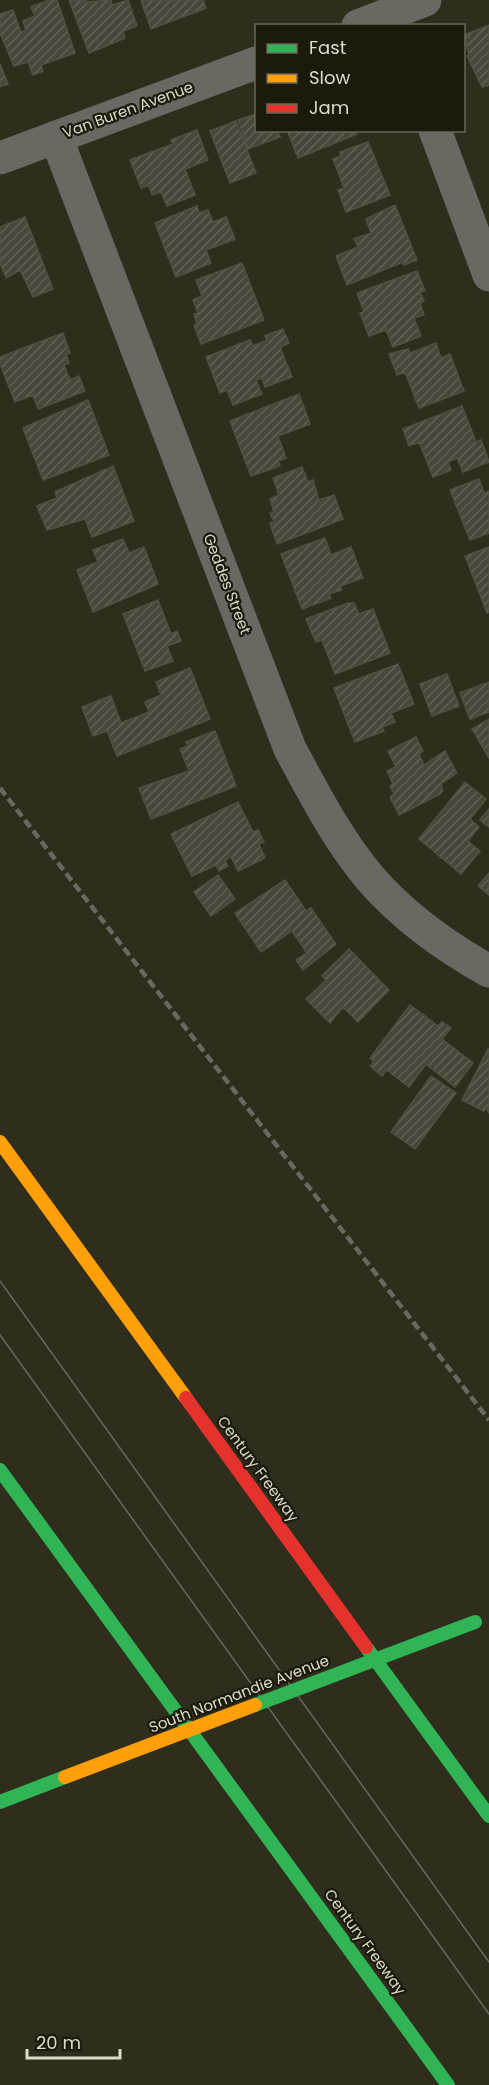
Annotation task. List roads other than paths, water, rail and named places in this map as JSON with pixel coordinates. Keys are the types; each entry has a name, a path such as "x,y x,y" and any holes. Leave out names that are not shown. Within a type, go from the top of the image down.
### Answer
{"main road":[{"name":"Century Freeway","path":"0,1142 489,1816"},
{"name":"Century Freeway","path":"0,1470 448,2085"},
{"name":"South Normandie Avenue","path":"0,1802 489,1617"}],"street":[{"path":"370,24 393,20 425,0"},
{"name":"Van Buren Avenue","path":"0,158 255,63"},
{"path":"436,132 489,275"},
{"name":"Geddes Street","path":"56,137 291,749 324,813 370,878 416,921 489,971"}],"tram line":[{"path":"0,1281 489,1962"},
{"path":"0,1335 489,2014"}],"railway":[{"path":"0,788 489,1420"}]}
